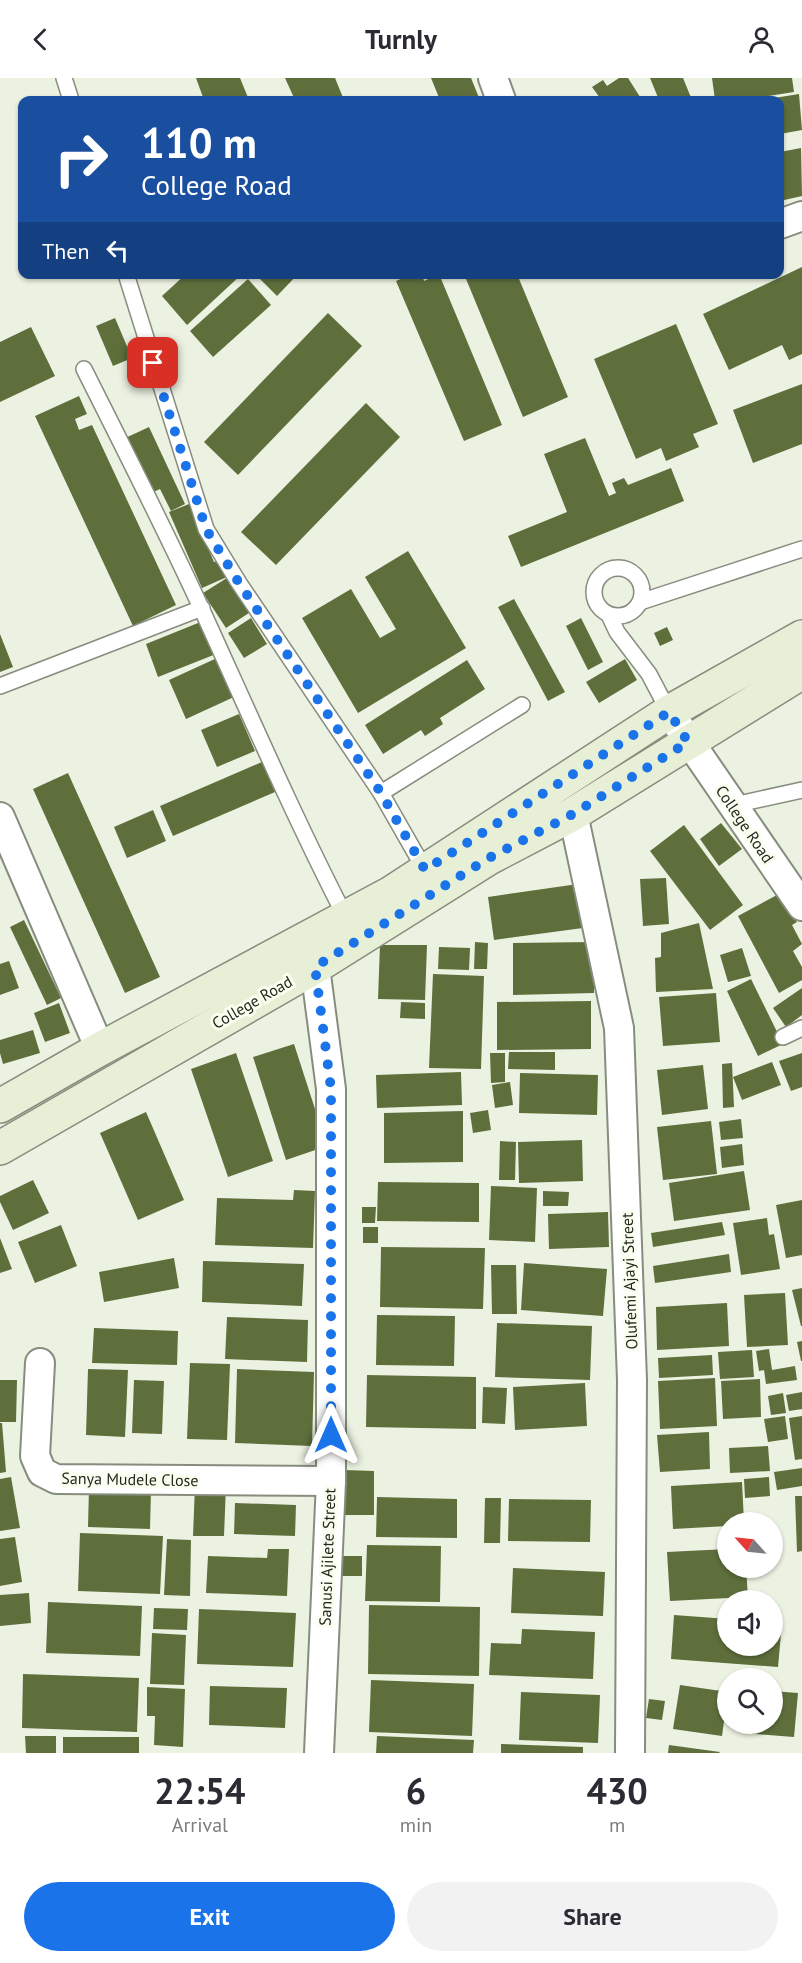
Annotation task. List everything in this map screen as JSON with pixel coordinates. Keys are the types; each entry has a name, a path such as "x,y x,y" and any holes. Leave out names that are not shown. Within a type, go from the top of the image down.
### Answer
{"main road":[{"name":"College Road","path":"0,1106 100,1049 391,893 669,712 802,637"},
{"name":"College Road","path":"0,1148 315,967 489,858 573,814 802,672"}],"street":[{"path":"493,78 500,96"},
{"path":"784,223 802,216"},
{"name":"College Road","path":"669,712 802,906"},
{"name":"Olufemi Ajayi Street","path":"573,814 619,1028 632,1380 630,1753"},
{"path":"0,817 100,1049"},
{"name":"Sanusi Ajilete Street","path":"315,967 331,1089 331,1481 319,1753"},
{"name":"Sanya Mudele Close","path":"40,1363 35,1456 42,1472 56,1479 331,1481"}],"lane":[{"path":"64,78 70,96"},
{"path":"128,279 206,529 239,583 381,793 425,870"},
{"path":"84,369 202,608 252,721 346,918"},
{"path":"640,602 802,549"},
{"path":"609,615 627,615 635,610 640,602 643,593 641,584 636,575 628,570 619,568 609,570 602,575 596,583 594,592 596,602 609,615 617,632 649,674 669,712"},
{"path":"0,686 202,608"},
{"path":"381,793 522,705"},
{"path":"734,805 802,790"},
{"path":"783,1037 802,1028"}],"building":[{"path":"196,78 240,78 247,96 203,96"},
{"path":"285,78 335,78 342,96 293,96"},
{"path":"431,78 471,78 478,96 438,96"},
{"path":"619,78 628,78 639,96 599,96 592,87 603,80 607,86"},
{"path":"650,78 683,78 690,96 657,96"},
{"path":"712,78 792,78 794,92 768,96 714,96"},
{"path":"799,94 802,130 784,133 784,96"},
{"path":"801,148 802,196 784,200 784,151"},
{"path":"802,267 802,354 789,360 782,345 729,370 703,314 777,279 784,279 784,276"},
{"path":"181,279 237,279 187,325 162,296"},
{"path":"248,279 271,305 213,357 190,331"},
{"path":"260,279 293,279 277,296"},
{"path":"441,279 502,425 464,441 396,281"},
{"path":"466,279 519,279 568,397 523,417"},
{"path":"328,313 362,346 238,475 204,442"},
{"path":"115,318 132,358 113,366 96,326"},
{"path":"676,324 718,424 693,434 699,447 666,461 661,448 636,459 594,359"},
{"path":"31,327 55,376 0,402 0,342"},
{"path":"802,384 802,444 753,463 733,410"},
{"path":"79,396 87,414 75,419 79,430 92,425 176,605 133,626 35,416"},
{"path":"366,403 400,437 276,565 241,532"},
{"path":"149,427 185,504 171,511 160,489 147,495 121,440"},
{"path":"585,438 609,496 616,493 612,483 624,478 628,485 671,468 684,501 521,567 508,536 567,512 544,454"},
{"path":"189,504 214,562 220,560 227,577 202,588 169,512"},
{"path":"408,551 466,648 358,713 302,618 351,589 380,638 396,629 365,577"},
{"path":"230,576 252,611 226,628 203,593"},
{"path":"514,599 565,692 548,701 498,607"},
{"path":"251,618 267,644 244,658 228,633"},
{"path":"581,618 603,662 588,670 566,626"},
{"path":"203,621 216,654 158,677 146,644"},
{"path":"667,627 673,640 660,646 654,633"},
{"path":"0,634 13,667 0,672"},
{"path":"217,658 234,697 186,719 169,680"},
{"path":"625,659 637,680 599,703 586,682"},
{"path":"467,660 485,689 440,718 443,724 425,736 421,730 383,754 365,725"},
{"path":"239,714 255,751 217,767 201,730"},
{"path":"262,762 275,792 173,836 160,806"},
{"path":"68,773 160,977 125,993 33,789"},
{"path":"153,810 166,841 127,858 114,827"},
{"path":"721,823 742,849 719,866 700,839"},
{"path":"684,825 743,905 710,930 650,851"},
{"path":"666,878 669,924 643,926 640,879"},
{"path":"578,884 583,928 494,940 488,897"},
{"path":"777,895 797,922 792,925 802,944 793,951 802,967 802,980 779,993 738,916"},
{"path":"24,920 61,998 47,1005 10,927"},
{"path":"699,923 713,989 656,992 655,958 661,957 661,933"},
{"path":"475,942 488,943 487,969 474,969"},
{"path":"594,942 594,993 513,995 513,943"},
{"path":"380,945 427,945 425,1000 378,999"},
{"path":"439,947 470,948 469,970 438,969"},
{"path":"742,948 751,976 728,982 720,955"},
{"path":"9,961 19,988 0,995 0,964"},
{"path":"433,974 484,976 481,1069 429,1068"},
{"path":"751,979 783,1044 758,1056 727,991"},
{"path":"802,988 802,1015 786,1027 773,1008"},
{"path":"716,993 720,1042 663,1046 659,997"},
{"path":"591,1001 591,1049 497,1050 497,1002"},
{"path":"401,1002 425,1003 425,1019 400,1018"},
{"path":"59,1003 70,1033 45,1042 34,1013"},
{"path":"33,1030 40,1053 3,1064 0,1040"},
{"path":"294,1044 327,1146 286,1160 253,1057"},
{"path":"509,1052 555,1052 555,1070 508,1069"},
{"path":"236,1053 273,1161 228,1177 191,1069"},
{"path":"490,1053 505,1053 505,1082 491,1083"},
{"path":"802,1053 802,1087 791,1091 779,1061"},
{"path":"772,1062 781,1085 742,1100 733,1077"},
{"path":"732,1063 734,1107 723,1108 722,1064"},
{"path":"703,1065 708,1109 662,1115 657,1070"},
{"path":"461,1072 462,1105 377,1108 376,1075"},
{"path":"520,1073 598,1075 597,1115 519,1113"},
{"path":"510,1082 513,1105 495,1108 492,1085"},
{"path":"488,1110 491,1130 473,1133 470,1113"},
{"path":"463,1111 463,1162 384,1163 384,1113"},
{"path":"146,1112 184,1200 138,1220 100,1133"},
{"path":"741,1119 743,1138 721,1140 719,1122"},
{"path":"711,1121 717,1174 663,1180 657,1127"},
{"path":"582,1140 583,1181 519,1183 518,1142"},
{"path":"500,1141 516,1142 515,1180 499,1180"},
{"path":"742,1144 744,1165 722,1168 720,1147"},
{"path":"744,1171 750,1210 674,1221 669,1183"},
{"path":"33,1180 49,1213 13,1230 0,1202 0,1196"},
{"path":"378,1182 479,1183 479,1222 377,1221"},
{"path":"491,1186 537,1188 535,1242 489,1240"},
{"path":"294,1190 315,1191 313,1248 215,1245 217,1198 293,1200"},
{"path":"543,1191 569,1192 568,1206 543,1206"},
{"path":"802,1200 802,1255 786,1258 776,1205"},
{"path":"362,1207 376,1207 375,1223 362,1223"},
{"path":"608,1212 609,1247 549,1249 548,1214"},
{"path":"767,1218 769,1235 774,1234 780,1269 741,1275 733,1223"},
{"path":"722,1222 725,1235 653,1247 651,1233"},
{"path":"61,1225 77,1266 35,1283 18,1242"},
{"path":"363,1227 378,1227 378,1243 363,1243"},
{"path":"0,1238 12,1269 0,1273"},
{"path":"381,1247 485,1248 483,1309 380,1307"},
{"path":"729,1254 731,1272 655,1283 653,1266"},
{"path":"174,1258 179,1288 104,1302 99,1272"},
{"path":"203,1261 304,1264 302,1306 202,1302"},
{"path":"524,1263 607,1269 603,1316 521,1310"},
{"path":"491,1265 516,1265 517,1314 492,1314"},
{"path":"802,1288 802,1326 801,1326 792,1290"},
{"path":"785,1293 788,1345 747,1347 744,1295"},
{"path":"727,1303 729,1346 657,1350 656,1307"},
{"path":"377,1315 455,1316 454,1366 376,1365"},
{"path":"227,1317 308,1320 307,1362 225,1359"},
{"path":"497,1323 592,1326 590,1380 495,1377"},
{"path":"94,1328 178,1331 177,1365 92,1363"},
{"path":"802,1341 802,1361 801,1361 797,1342"},
{"path":"769,1349 772,1370 795,1366 797,1380 766,1384 764,1370 759,1371 756,1351"},
{"path":"752,1350 754,1377 720,1379 718,1352"},
{"path":"712,1355 713,1375 659,1378 658,1358"},
{"path":"190,1363 230,1364 227,1440 187,1439"},
{"path":"88,1369 128,1370 125,1437 86,1435"},
{"path":"237,1369 314,1372 312,1446 235,1443"},
{"path":"367,1375 476,1377 476,1429 366,1427"},
{"path":"715,1378 717,1426 660,1429 658,1381"},
{"path":"760,1379 761,1417 723,1419 721,1381"},
{"path":"0,1380 17,1380 16,1422 0,1422"},
{"path":"134,1380 164,1381 162,1434 132,1433"},
{"path":"585,1383 587,1426 515,1430 513,1387"},
{"path":"483,1387 507,1388 505,1424 482,1423"},
{"path":"802,1392 802,1409 789,1411 786,1395"},
{"path":"783,1393 786,1413 771,1415 768,1396"},
{"path":"785,1416 788,1439 768,1442 764,1419"},
{"path":"802,1416 802,1459 795,1460 789,1418"},
{"path":"0,1423 2,1423 6,1472 0,1473"},
{"path":"709,1432 710,1469 660,1472 657,1435"},
{"path":"768,1446 770,1471 730,1473 729,1448"},
{"path":"802,1468 802,1486 777,1490 774,1472"},
{"path":"344,1470 374,1471 374,1515 344,1515"},
{"path":"11,1477 20,1528 0,1531 0,1479"},
{"path":"769,1477 770,1496 745,1498 744,1479"},
{"path":"742,1482 744,1512 717,1512 717,1527 673,1529 671,1486"},
{"path":"195,1485 226,1485 224,1536 193,1536"},
{"path":"89,1488 151,1490 150,1529 88,1527"},
{"path":"795,1496 802,1496 802,1551 797,1552"},
{"path":"377,1497 457,1499 457,1538 376,1537"},
{"path":"485,1498 501,1498 500,1543 484,1543"},
{"path":"509,1499 591,1500 590,1542 508,1541"},
{"path":"235,1503 296,1505 295,1536 234,1534"},
{"path":"80,1533 163,1536 160,1594 78,1591"},
{"path":"15,1537 22,1582 0,1586 0,1539"},
{"path":"167,1539 191,1540 190,1596 164,1595"},
{"path":"367,1545 441,1546 440,1602 365,1601"},
{"path":"268,1549 289,1549 287,1596 206,1593 208,1556 267,1558"},
{"path":"717,1550 717,1578 747,1578 748,1590 717,1590 717,1599 670,1601 667,1552"},
{"path":"342,1556 362,1556 362,1576 342,1576"},
{"path":"513,1568 605,1572 603,1616 511,1613"},
{"path":"29,1593 31,1623 0,1626 0,1595"},
{"path":"48,1602 142,1606 140,1656 46,1653"},
{"path":"369,1605 480,1607 479,1676 368,1674"},
{"path":"154,1608 188,1609 187,1630 153,1629"},
{"path":"199,1609 296,1613 293,1667 197,1664"},
{"path":"674,1615 717,1618 717,1656 779,1656 778,1667 671,1659"},
{"path":"522,1629 595,1632 593,1679 489,1675 491,1643 521,1644"},
{"path":"152,1633 186,1635 184,1685 150,1684"},
{"path":"23,1674 139,1678 137,1732 22,1728"},
{"path":"371,1680 474,1684 472,1736 369,1732"},
{"path":"680,1685 717,1690 717,1734 722,1734 722,1736 673,1729"},
{"path":"210,1686 287,1688 285,1728 209,1725"},
{"path":"147,1687 185,1689 183,1747 154,1745 155,1716 147,1716"},
{"path":"521,1692 600,1695 598,1743 519,1740"},
{"path":"783,1692 798,1693 794,1737 756,1734 783,1734"},
{"path":"649,1699 665,1701 662,1720 646,1718"},
{"path":"25,1736 56,1736 56,1753 26,1753"},
{"path":"377,1736 474,1740 473,1753 376,1753"},
{"path":"63,1737 139,1737 139,1753 63,1753"},
{"path":"501,1744 583,1747 583,1753 501,1753"},
{"path":"669,1745 720,1752 668,1753"}],"route":[{"path":"153,363 206,529 239,583 381,793 425,870 669,712 688,742 573,814 489,858 315,967 331,1089 331,1435"}]}
